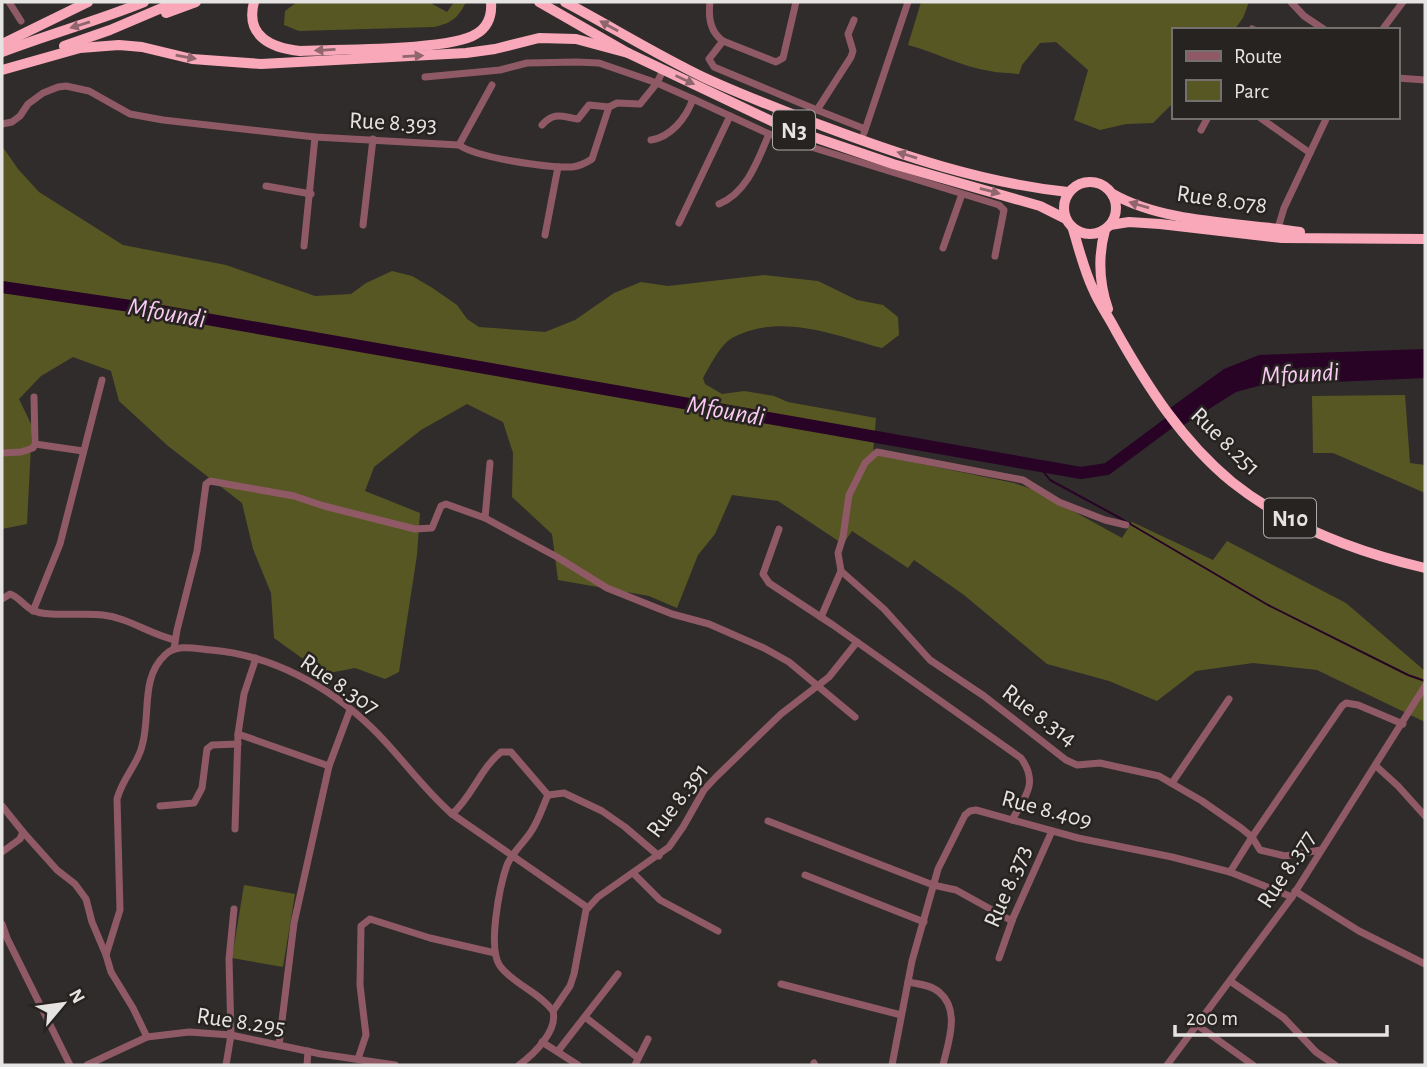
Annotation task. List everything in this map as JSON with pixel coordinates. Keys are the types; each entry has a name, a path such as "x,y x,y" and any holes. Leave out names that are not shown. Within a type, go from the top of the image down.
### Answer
{"highway":[{"path":"2,44 88,2"},
{"path":"2,52 144,2"},
{"path":"2,69 176,2"},
{"path":"140,18 166,13 196,2"},
{"path":"254,2 254,23 268,44 279,49 300,51 438,44 464,40 484,28 489,18 491,2"},
{"name":"N3","path":"539,2 628,53 784,127 952,186 1040,206 1089,234 1107,227"},
{"name":"N3","path":"565,2 706,78 778,109 1012,185 1068,191 1083,182 1092,181 1101,184 1113,194"},
{"path":"2,69 80,48 120,45 192,59 261,64 466,53 495,49 540,37 576,39 628,53"},
{"path":"1068,191 1063,205 1069,224"},
{"path":"1107,227 1116,210 1113,194"},
{"name":"Rue 8.078","path":"1113,194 1129,203 1182,216 1327,237"},
{"name":"Rue 8.078","path":"1107,227 1129,222 1282,238 1425,239"},
{"name":"Rue 8.251","path":"1069,224 1092,288 1144,379 1179,428 1231,481 1273,509 1340,542 1425,568"},
{"name":"Rue 8.251","path":"1107,227 1100,262 1102,284 1115,328"}],"street":[{"path":"9,2 21,21"},
{"path":"709,2 713,33 723,41 776,62 783,58 796,2"},
{"path":"723,41 709,59 714,67 817,110 864,135 908,2"},
{"path":"1291,2 1304,16 1322,28"},
{"path":"1384,28 1403,2"},
{"path":"817,110 851,57 853,51 848,34 854,20"},
{"path":"425,77 500,70 527,63 599,64 657,83 769,134 952,186 962,194 1002,207 1003,224 995,256"},
{"path":"542,125 557,114 578,119 589,104 609,107 617,103 640,104 657,83 663,70"},
{"path":"1399,78 1425,80"},
{"path":"459,145 492,85"},
{"name":"Rue 8.393","path":"2,124 12,122 20,116 28,104 43,93 66,86 89,91 131,114 315,137 459,145 475,154 558,167 575,167 592,159 609,107"},
{"path":"651,140 668,134 690,109 693,99"},
{"path":"679,223 730,116"},
{"path":"1201,130 1207,119"},
{"path":"1262,119 1310,153"},
{"path":"1278,228 1284,208 1326,119"},
{"path":"719,204 726,202 746,182 769,134"},
{"path":"304,246 315,137"},
{"path":"363,225 373,139"},
{"path":"545,235 558,167"},
{"path":"267,186 311,194"},
{"path":"943,248 962,194"},
{"path":"33,611 61,544 102,380"},
{"path":"2,453 21,452 35,444 34,397"},
{"path":"35,444 83,451"},
{"path":"821,617 841,570 838,553 849,495 865,463 877,452 1023,480 1059,502 1126,525"},
{"path":"485,518 491,463"},
{"path":"107,955 120,910 117,799 122,783 142,748 151,674 166,653 174,649 197,551 206,484 210,481 294,496 415,529 432,528 441,506 446,503 485,518 607,588 672,614 709,624 764,648 819,685 855,717"},
{"path":"779,529 763,574 769,583 1021,758 1028,768 1030,787 1012,820"},
{"name":"Rue 8.314","path":"841,570 874,599 930,660 984,696 1066,760 1077,765 1100,763 1140,771 1172,783 1251,837 1261,850 1285,856 1321,850"},
{"path":"2,599 10,594 14,595 33,611 103,615 128,621 156,636 175,640"},
{"name":"Rue 8.391","path":"588,908 598,897 659,856 677,837 704,790 716,777 754,738 835,671 857,642"},
{"name":"Rue 8.307","path":"174,649 216,650 256,658 304,679 371,727 436,800 452,814 588,908"},
{"path":"235,829 238,734 244,694 256,658"},
{"name":"Rue 8.377","path":"1169,1065 1293,894 1425,686"},
{"path":"1172,783 1229,699"},
{"path":"1230,873 1251,837 1342,706 1346,703 1358,705 1403,724"},
{"path":"279,1045 294,923 329,766 350,710"},
{"path":"238,734 329,766"},
{"path":"160,806 194,803 202,788 207,749 212,744 238,744"},
{"path":"452,814 460,807 483,771 501,752 511,752 548,795"},
{"path":"1376,766 1425,816"},
{"path":"548,795 564,793 601,811 659,856"},
{"path":"519,1065 542,1042 553,1027 555,1019 553,1012 537,995 498,963 495,953 500,893 512,856 533,829 548,795"},
{"path":"2,806 86,899 111,972 147,1037"},
{"name":"Rue 8.409","path":"892,1065 908,982 940,862 970,811 976,810 1230,873 1293,894 1425,964"},
{"path":"768,821 933,885 956,890 1012,921"},
{"name":"Rue 8.373","path":"999,958 1012,921 1052,831"},
{"path":"2,852 19,839 23,832"},
{"path":"633,873 660,900 718,931"},
{"path":"805,875 924,922"},
{"path":"553,1012 570,986 580,948 582,921 588,908"},
{"path":"226,1065 231,1035 229,959 234,909"},
{"path":"358,1059 366,1035 360,985 361,926 365,920 370,919 429,938 495,953"},
{"path":"2,923 7,939 70,1065"},
{"path":"558,1051 618,974"},
{"path":"1230,981 1284,1018 1317,1052 1335,1065"},
{"path":"908,982 932,988 940,993 947,1003 951,1027 943,1065"},
{"path":"781,984 901,1015"},
{"path":"585,1017 637,1062 648,1039"},
{"path":"1197,1025 1253,1065"},
{"name":"Rue 8.295","path":"87,1065 147,1037 189,1032 231,1035 395,1065"},
{"path":"542,1042 578,1065"},
{"path":"307,1065 308,1051"}],"green space":[{"path":"297,2 429,2 447,12 454,2 466,2 454,19 434,27 299,31 284,25 285,11"},
{"path":"921,2 1249,2 1236,28 1172,28 1172,104 1153,123 1126,124 1100,130 1074,120 1088,70 1056,42 1040,43 1022,65 1019,74 993,72 969,66 908,45"},
{"path":"2,146 39,192 123,245 226,265 315,296 351,294 366,283 392,271 412,276 431,287 457,305 467,319 479,327 545,332 575,320 614,293 641,282 668,286 764,275 818,281 857,300 883,305 898,317 899,335 882,348 807,328 788,326 750,330 732,338 723,346 703,378 705,384 722,394 744,391 876,418 873,454 1014,483 1035,490 1122,538 1132,522 1213,560 1227,541 1346,603 1425,671 1425,722 1317,670 1253,663 1196,671 1157,701 1109,681 1047,664 964,595 914,560 908,568 852,531 843,544 778,501 732,495 715,534 698,555 677,608 649,596 558,580 552,534 512,497 513,453 503,422 467,404 421,430 374,467 365,491 420,513 417,555 399,672 385,679 355,668 324,674 274,638 271,593 253,549 242,503 168,446 119,401 111,371 73,357 41,376 19,399 32,426 27,524 2,529"},
{"path":"1405,395 1410,463 1425,465 1425,493 1333,453 1313,453 1312,396"},
{"path":"244,885 295,894 283,967 232,958"}],"water":[{"path":"1425,349 1425,378 1262,385 1236,392 1179,428 1166,411 1224,369 1259,355"}],"waterway":[{"name":"Mfoundi","path":"2,287 144,308 1081,473 1107,469 1181,414"},
{"path":"1039,466 1050,480 1268,605 1425,681"}]}
